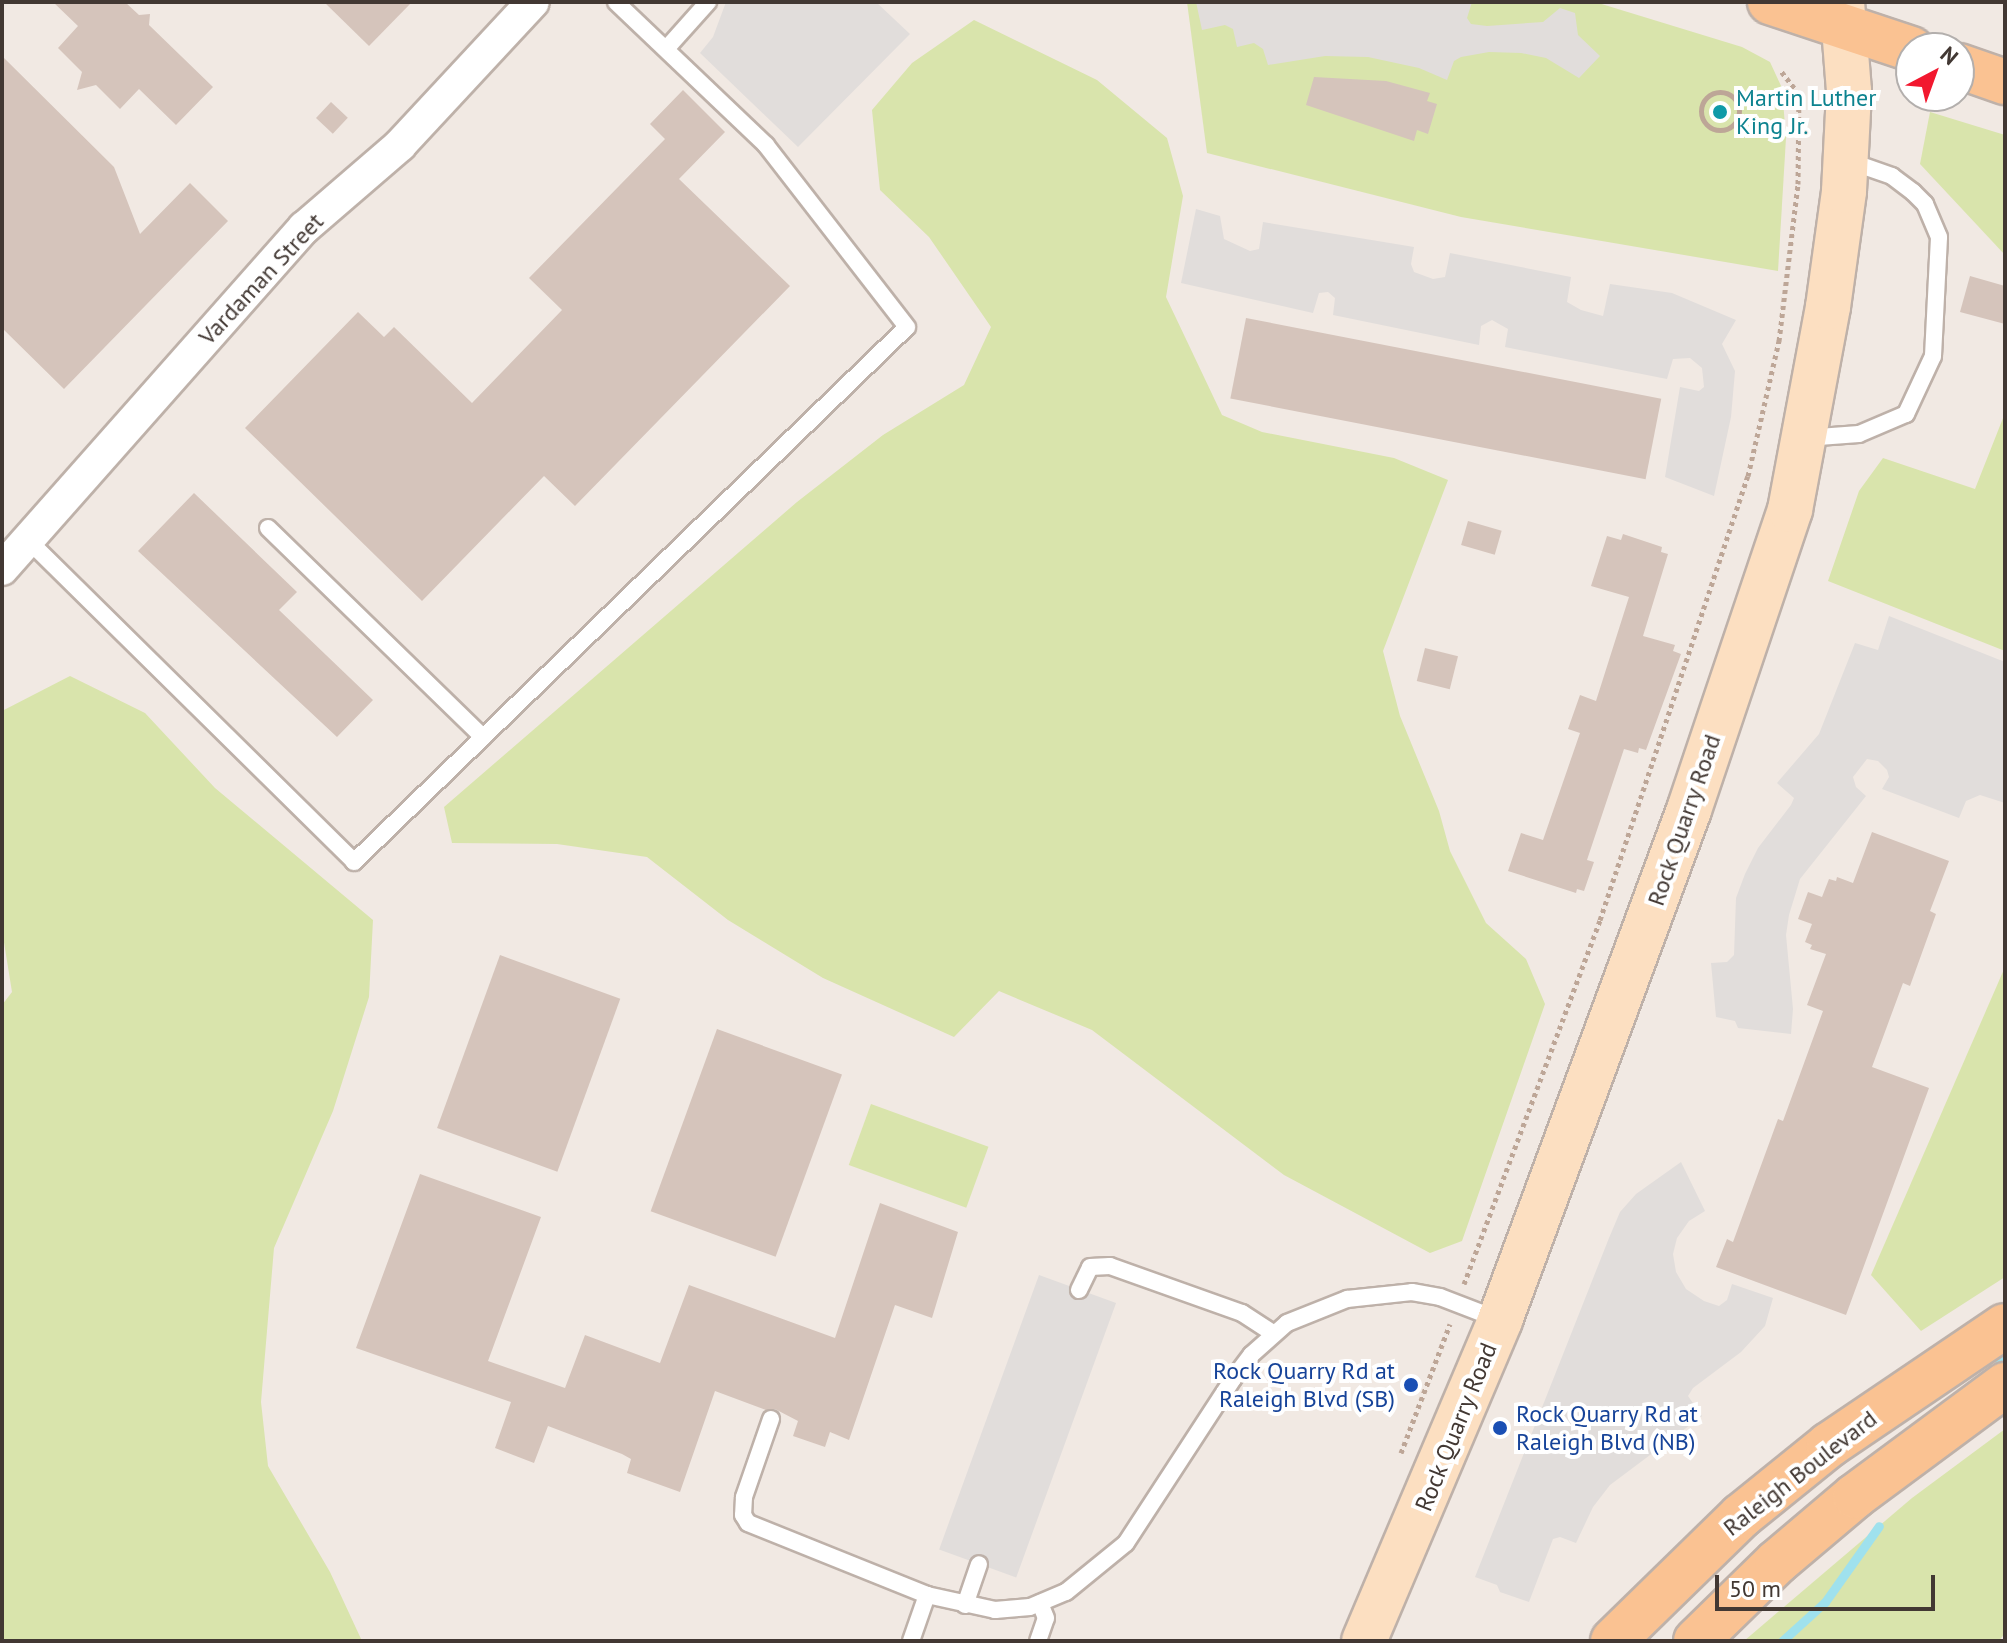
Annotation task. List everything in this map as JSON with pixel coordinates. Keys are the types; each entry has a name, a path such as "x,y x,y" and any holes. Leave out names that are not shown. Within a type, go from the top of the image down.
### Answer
{"main road":[{"path":"1770,2 1843,14 1895,41"},
{"name":"Rock Quarry Road","path":"1375,1629 1500,1320 1695,795 1790,510 1828,307 1846,160 1849,91 1843,14"},
{"path":"1975,72 2005,82"},
{"name":"Raleigh Boulevard","path":"1613,1641 1674,1579 1763,1498 1829,1445 2005,1326"},
{"path":"1696,1641 1777,1562 1855,1496 2005,1385"}],"street":[{"name":"Vardaman Street","path":"2,569 304,228 400,145 533,2"}],"lane":[{"path":"28,540 354,862 907,327 766,145 616,2"},
{"path":"666,49 708,2"},
{"path":"1803,438 1859,434 1906,414 1933,356 1939,237 1925,204 1892,176 1846,160"},
{"path":"268,528 483,737"},
{"path":"1079,1290 1090,1267 1110,1266 1242,1313 1274,1334"},
{"path":"771,1419 744,1497 743,1515 748,1523 927,1595 995,1610 1040,1603 1066,1592 1126,1543 1233,1379 1274,1334 1315,1310 1380,1293 1412,1292 1457,1303 1500,1320"},
{"path":"965,1605 979,1564"},
{"path":"911,1641 927,1595"},
{"path":"1038,1641 1046,1618 1040,1603"}],"path":[{"path":"1401,1454 1600,920 1748,476 1779,341 1798,184 1799,94 1780,70"},
{"path":"1723,93 1735,101 1738,115 1730,127 1716,130 1704,122 1701,108 1709,96 1723,93"}],"green space":[{"path":"1187,2 1595,2 1742,47 1770,62 1782,88 1786,138 1778,271 1461,217 1207,153"},
{"path":"974,20 1097,80 1167,138 1183,196 1166,297 1222,415 1262,432 1394,458 1448,480 1383,651 1400,716 1439,811 1450,851 1486,923 1526,959 1545,1004 1462,1241 1430,1253 1284,1175 1092,1030 999,991 954,1037 823,978 728,920 647,857 557,844 452,843 444,807 797,502 883,435 964,385 991,327 929,237 880,190 872,110 912,63"},
{"path":"1930,112 2005,135 2005,255 1920,164"},
{"path":"2005,413 2005,651 1828,581 1859,491 1883,458 1975,489"},
{"path":"70,676 145,713 215,788 373,920 369,997 333,1111 274,1248 261,1402 268,1466 330,1572 362,1641 2,1641 2,1005 12,992 2,930 2,711"},
{"path":"2005,967 2005,1277 1921,1331 1871,1275"},
{"path":"871,1104 988,1147 966,1208 849,1165"},
{"path":"2005,1429 2005,1633 1999,1641 1744,1641 1912,1498"}],"shaded area":[{"path":"726,2 876,2 910,34 798,147 700,53 713,37"},
{"path":"1196,2 1472,2 1467,18 1471,24 1487,26 1543,22 1560,8 1575,13 1578,35 1600,56 1579,78 1546,58 1521,53 1489,52 1461,57 1454,61 1447,80 1419,68 1368,57 1325,56 1268,65 1263,49 1254,43 1237,47 1233,29 1225,25 1202,30"},
{"path":"1196,209 1220,216 1224,239 1250,251 1259,249 1263,222 1414,247 1411,264 1414,272 1433,279 1445,277 1450,253 1571,277 1567,302 1603,316 1610,284 1672,293 1736,320 1722,344 1735,371 1731,417 1714,496 1665,477 1680,387 1699,391 1704,387 1702,368 1690,358 1673,359 1667,379 1505,347 1508,329 1492,320 1481,326 1479,345 1333,315 1335,298 1328,292 1319,293 1313,313 1181,283"},
{"path":"1889,616 2005,662 2005,803 1980,795 1966,801 1959,818 1882,789 1889,777 1887,770 1878,761 1867,759 1853,777 1856,787 1866,796 1800,879 1789,915 1786,935 1793,1009 1791,1034 1738,1028 1735,1021 1716,1017 1711,963 1727,962 1734,955 1736,898 1745,874 1758,848 1794,798 1777,783 1819,734 1855,643 1878,650"},
{"path":"1681,1162 1705,1211 1689,1221 1677,1238 1673,1254 1676,1272 1686,1289 1704,1301 1719,1306 1727,1300 1732,1284 1773,1298 1765,1326 1741,1352 1693,1388 1688,1396 1702,1416 1610,1485 1593,1507 1576,1543 1560,1537 1553,1539 1529,1602 1500,1592 1497,1585 1475,1577 1609,1238 1620,1212 1636,1194"},
{"path":"1039,1275 1116,1303 1016,1577 939,1549"}],"building":[{"path":"53,2 125,2 139,15 150,14 149,25 213,87 176,125 139,89 120,109 96,85 77,90 82,72 58,48 78,26"},
{"path":"324,2 412,2 369,46"},
{"path":"2,56 114,167 140,234 190,183 228,221 64,389 2,328"},
{"path":"1314,77 1386,81 1430,93 1427,101 1437,104 1428,134 1417,130 1414,141 1306,105"},
{"path":"683,90 725,132 679,179 790,286 575,506 544,476 422,601 245,428 358,312 384,337 394,327 472,403 562,310 529,278 665,139 650,124"},
{"path":"331,102 348,118 333,134 316,118"},
{"path":"1970,276 2005,286 2005,324 1960,312"},
{"path":"1246,318 1661,399 1646,479 1230,398"},
{"path":"194,493 297,592 279,610 373,700 337,737 138,551"},
{"path":"1468,521 1502,531 1495,555 1461,545"},
{"path":"1623,534 1662,547 1661,552 1668,554 1643,636 1675,645 1673,651 1681,654 1646,750 1639,748 1638,753 1624,749 1587,860 1594,862 1584,891 1577,889 1576,893 1508,871 1521,833 1543,840 1580,733 1568,729 1580,695 1596,701 1629,597 1591,586 1607,536 1621,540"},
{"path":"1425,648 1458,656 1450,689 1417,681"},
{"path":"1872,832 1949,861 1930,911 1936,914 1910,986 1903,983 1872,1067 1929,1088 1846,1315 1716,1267 1727,1239 1733,1242 1778,1119 1783,1121 1823,1011 1807,1005 1826,954 1810,949 1812,945 1805,942 1812,924 1798,919 1808,892 1822,897 1829,879 1836,881 1837,877 1853,883"},
{"path":"500,955 620,999 557,1172 437,1128"},
{"path":"717,1029 842,1074 776,1257 651,1211"},
{"path":"420,1174 541,1217 488,1361 565,1388 585,1335 660,1363 689,1285 835,1338 880,1203 958,1232 932,1318 895,1305 849,1440 830,1432 825,1447 793,1436 798,1421 775,1409 766,1410 715,1391 680,1492 627,1473 631,1459 622,1454 548,1426 534,1463 495,1448 511,1402 356,1348"}],"waterway":[{"path":"1992,1372 2005,1356"},
{"path":"1782,1641 1825,1602 1879,1526"}],"place":[{"name":"Martin Luther King Jr.","path":"1720,112"},
{"name":"Rock Quarry Rd at Raleigh Blvd (SB)","path":"1411,1385"},
{"name":"Rock Quarry Rd at Raleigh Blvd (NB)","path":"1500,1428"}]}
